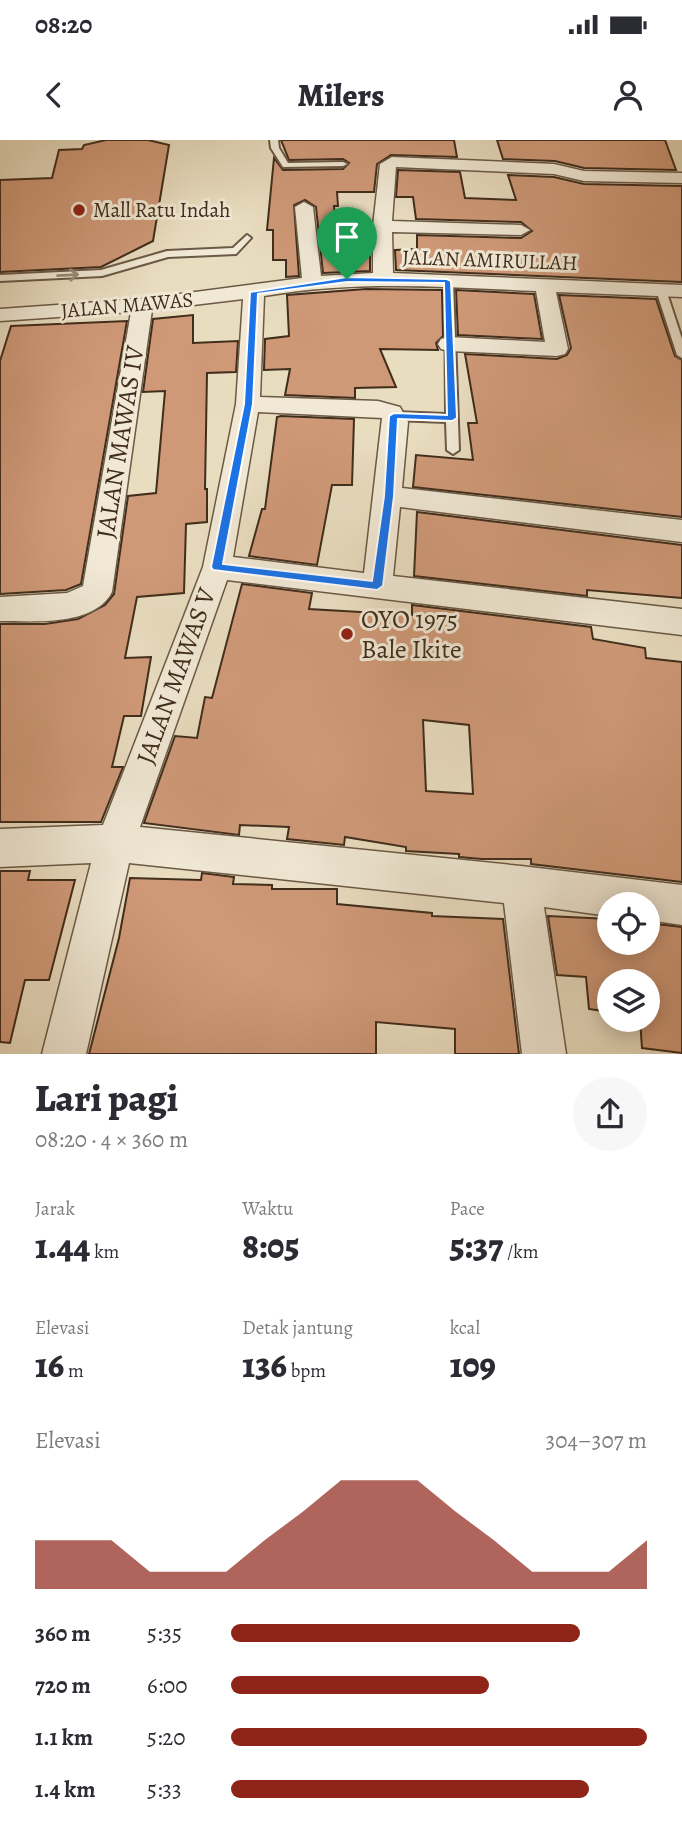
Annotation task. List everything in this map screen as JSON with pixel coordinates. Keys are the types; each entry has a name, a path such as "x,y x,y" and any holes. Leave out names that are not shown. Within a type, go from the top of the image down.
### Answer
{"street":[{"path":"383,278 385,178 388,164 392,162 533,168 584,176 682,178"},
{"path":"304,206 312,282"},
{"path":"382,226 521,230"},
{"name":"JALAN AMIRULLAH","path":"254,292 312,282 383,278 682,290"},
{"path":"449,344 557,349 545,285"},
{"name":"JALAN MAWAS","path":"2,321 254,292"},
{"name":"JALAN MAWAS V","path":"64,1054 115,844 217,567 248,404 254,292"},
{"name":"JALAN MAWAS IV","path":"0,608 85,602 97,592 142,305"},
{"path":"248,404 378,409 389,411 394,416 389,496 377,586"},
{"path":"389,496 682,531"},
{"path":"217,567 682,622"},
{"path":"0,849 115,844 521,885 682,905"},
{"path":"521,885 544,1054"}],"lane":[{"path":"274,140 275,148 286,165 343,164"},
{"path":"0,278 102,273 167,254 236,251 247,238"},
{"path":"447,281 453,450"},
{"path":"661,290 682,355"},
{"path":"394,416 452,418"}],"building":[{"name":"Mall Ratu Indah","path":"106,140 148,140 169,145 153,241 101,267 0,272 0,180 52,178 59,150 82,149 84,145"},
{"path":"281,140 454,140 457,157 391,155 377,164 374,192 337,192 338,206 334,206 339,255 370,255 370,271 323,273 316,207 305,200 294,205 299,276 286,277 286,260 273,260 273,230 267,230 274,158 283,170 343,169 349,163 343,159 289,160"},
{"path":"497,140 665,140 676,170 584,168 555,161 503,159"},
{"path":"398,170 460,172 465,198 516,200 508,175 554,177 584,184 682,186 682,282 396,270 395,250 417,249 417,235 521,238 532,231 521,222 416,219 413,197 396,197"},
{"path":"366,289 442,290 443,336 436,343 438,350 380,349 396,387 355,388 355,398 285,395 290,369 264,370 265,339 289,336 287,295"},
{"path":"456,290 534,294 542,339 458,335"},
{"path":"559,295 656,299 675,356 682,360 682,517 413,487 416,455 473,460 468,423 477,423 465,354 557,359 567,355 571,348"},
{"path":"193,315 193,343 238,341 236,372 207,373 207,522 186,524 184,593 137,597 125,658 151,657 141,716 124,716 112,767 123,767 101,822 0,822 0,624 45,624 78,619 105,605 114,594 128,496 156,493 165,391 143,392 153,319"},
{"path":"127,321 81,584 66,590 0,594 0,361 11,326"},
{"path":"277,417 354,419 352,485 332,485 317,565 249,556 262,509 265,509"},
{"path":"417,512 682,545 682,598 587,590 587,596 414,576"},
{"path":"242,584 312,593 309,609 412,615 412,605 591,627 593,639 645,648 646,658 682,662 682,882 531,864 531,859 482,859 459,857 459,854 406,851 406,847 345,837 344,845 287,839 289,827 240,825 239,835 144,823 175,736 197,738 205,697 212,698","holes":["423,720 469,725 473,794 426,791"]},
{"path":"0,871 30,871 28,880 75,880 49,980 25,980 10,1043 0,1042"},
{"path":"202,873 234,877 233,884 272,885 272,889 337,889 337,904 432,913 432,916 503,919 519,1054 455,1054 455,1029 376,1022 376,1054 89,1054 119,938 130,878 201,880"},
{"path":"548,916 597,918 597,955 660,955 660,924 682,927 682,1053 642,1048 641,1032 660,1032 660,969 597,969 597,1010 589,1009 586,977 557,975"}],"place":[{"name":"Mall Ratu Indah","path":"79,210"},
{"name":"OYO 1975 Bale Ikite","path":"347,634"}],"route":[{"path":"347,279 447,281 452,418 394,416 396,422 389,496 377,586 217,567 248,404 254,292 347,279"}]}
